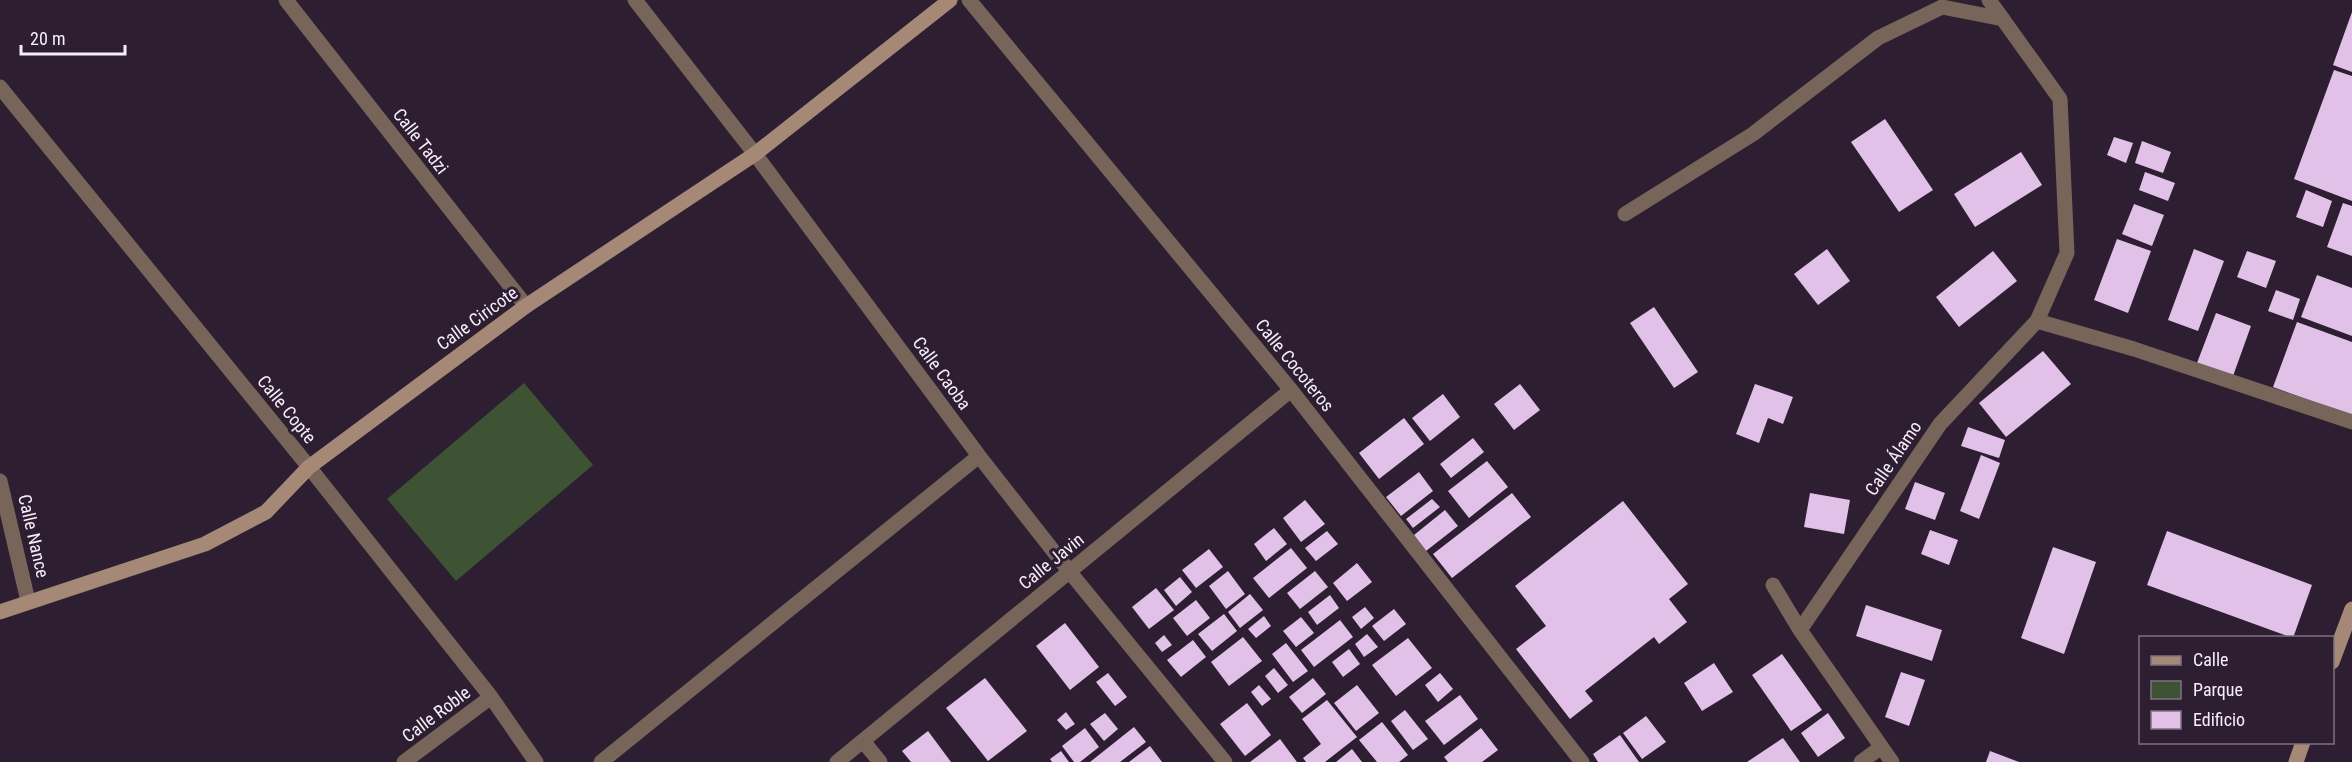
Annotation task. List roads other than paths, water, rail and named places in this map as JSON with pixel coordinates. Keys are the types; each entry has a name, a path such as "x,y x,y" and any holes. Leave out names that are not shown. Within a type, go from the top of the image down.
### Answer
{"street":[{"name":"Calle Tadzi","path":"286,0 526,306"},
{"name":"Calle Caoba","path":"635,0 755,154 979,456 1069,571 1225,762"},
{"name":"Calle Ciricote","path":"0,612 205,544 266,512 309,467 526,306 755,154 950,0"},
{"name":"Calle Cocoteros","path":"969,0 1291,390 1582,762"},
{"name":"Calle Álamo","path":"1800,630 1940,424 2037,321 2067,253 2060,99 1989,0"},
{"path":"1625,214 1753,135 1878,38 1942,7 2003,20"},
{"name":"Calle Copte","path":"0,87 309,467 491,697 537,762"},
{"path":"2037,321 2134,349 2352,422"},
{"name":"Calle Javin","path":"837,762 1291,390"},
{"path":"601,762 979,456"},
{"name":"Calle Nance","path":"0,481 28,601"},
{"path":"1773,585 1800,630 1892,762"},
{"path":"2334,657 2352,609"},
{"name":"Calle Roble","path":"404,762 491,697"},
{"path":"862,741 880,762"},
{"path":"2296,762 2302,744"},
{"path":"1861,762 1881,748"}]}
